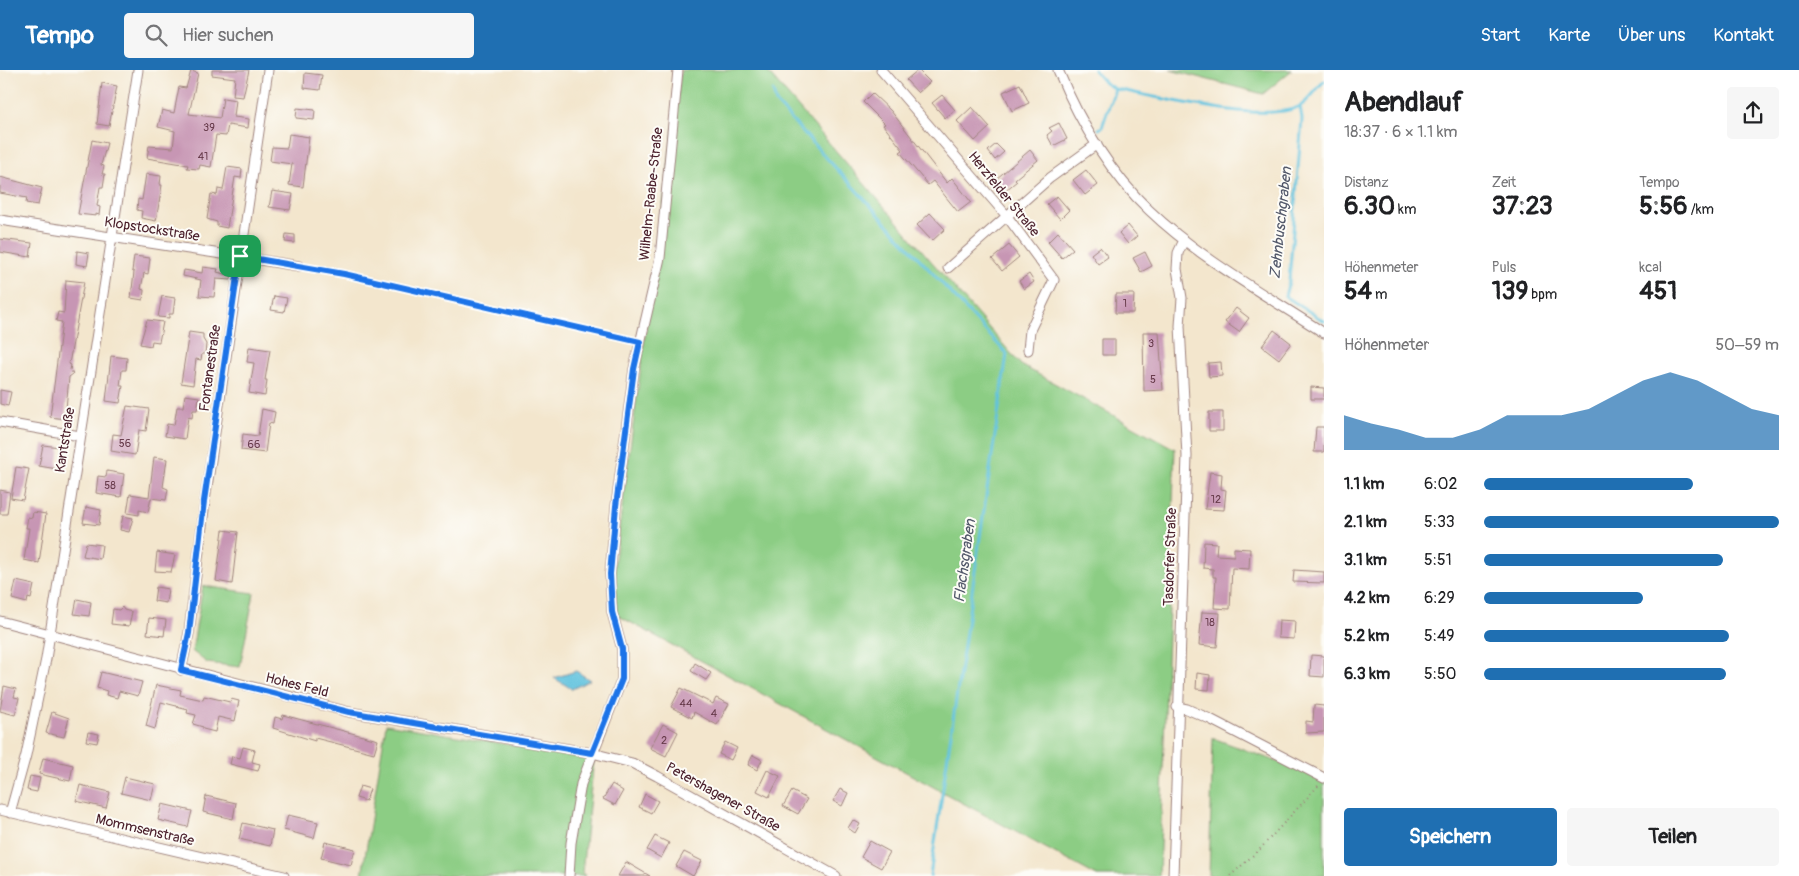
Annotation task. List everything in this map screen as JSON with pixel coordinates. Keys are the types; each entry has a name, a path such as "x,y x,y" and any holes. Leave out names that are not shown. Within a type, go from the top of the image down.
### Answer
{"street":[{"name":"Kantstraße","path":"10,813 36,713 138,70"},
{"name":"Fontanestraße","path":"181,670 189,633 204,501 268,70"},
{"name":"Wilhelm-Raabe-Straße","path":"569,876 571,843 578,800 592,753 622,679 622,649 612,612 610,574 616,506 634,369 661,249 678,70"},
{"name":"Herzfelder Straße","path":"881,70 1006,215 1054,280 1030,330 1028,350"},
{"path":"1058,70 1076,109 1097,144 1131,191 1148,210 1184,240 1324,333"},
{"path":"948,268 1050,178 1097,144"},
{"name":"Klopstockstraße","path":"0,220 299,266"},
{"name":"Tasdorfer Straße","path":"1173,876 1177,707 1187,456 1180,326 1182,298 1177,269 1178,253 1184,240"},
{"path":"0,422 80,436"},
{"name":"Hohes Feld","path":"0,622 349,712 592,753"},
{"path":"1177,707 1187,709 1244,736 1324,779"},
{"name":"Petershagener Straße","path":"592,753 632,763 836,876"},
{"name":"Mommsenstraße","path":"0,810 284,876"}],"path":[{"path":"299,266 344,274 640,342"},
{"path":"1230,876 1260,850 1324,779"}],"green space":[{"path":"681,70 766,70 1021,365 1175,449 1159,876 1097,876 617,615 613,574"},
{"path":"1170,70 1292,70 1263,94"},
{"path":"203,586 254,593 240,667 207,663 192,651"},
{"path":"386,724 594,759 582,873 586,876 362,876"},
{"path":"1213,738 1324,779 1324,876 1209,876"}],"water":[{"path":"576,671 590,680 572,689 554,678"}],"building":[{"path":"212,70 249,70 243,97 233,96 235,78 212,75"},
{"path":"918,70 930,82 918,93 906,80"},
{"path":"191,71 198,73 189,114 220,118 223,98 236,100 234,117 249,119 248,128 228,125 226,136 216,135 211,167 200,165 199,169 187,168 188,165 147,158 149,146 173,148 175,131 158,127 162,110 174,113 179,87 186,88"},
{"path":"305,73 322,75 320,90 304,88"},
{"path":"102,83 117,86 109,126 97,124"},
{"path":"1020,84 1029,103 1012,111 1003,92"},
{"path":"872,93 891,111 947,183 952,178 971,202 958,212 933,181 928,185 900,152 903,150 883,125 885,124 863,102"},
{"path":"942,95 955,110 945,118 932,103"},
{"path":"972,107 990,127 975,141 957,121"},
{"path":"297,108 315,110 314,120 296,118"},
{"path":"1059,123 1067,139 1053,146 1047,135 1052,131 1049,128"},
{"path":"289,134 309,137 303,187 289,185 292,164 270,161 272,147 287,148"},
{"path":"92,140 107,143 101,165 104,166 102,174 105,174 103,187 100,187 97,206 100,207 99,215 96,214 96,216 78,214"},
{"path":"996,144 1004,152 995,160 988,151"},
{"path":"1030,150 1038,160 1015,179 1017,181 1006,190 996,179"},
{"path":"227,167 242,169 241,178 235,177 227,228 217,226 217,222 207,219 211,194 217,195 218,189 223,190"},
{"path":"1086,170 1098,185 1085,195 1073,180"},
{"path":"146,174 161,176 160,185 162,185 156,221 141,218 142,211 137,210 138,199 142,200"},
{"path":"0,177 42,188 38,205 26,203 27,198 0,193"},
{"path":"272,191 293,194 290,210 269,207"},
{"path":"1057,196 1069,210 1060,219 1047,204"},
{"path":"930,213 945,229 932,241 917,225"},
{"path":"1128,225 1137,236 1128,244 1119,233"},
{"path":"1058,232 1073,249 1062,258 1048,242"},
{"path":"286,234 295,235 295,243 285,242"},
{"path":"0,239 32,243 30,257 0,252"},
{"path":"1009,245 1019,257 1002,271 992,259"},
{"path":"1100,247 1108,257 1098,264 1091,254"},
{"path":"77,251 89,253 87,266 76,264"},
{"path":"1145,252 1152,266 1141,272 1133,258"},
{"path":"134,256 150,258 148,274 144,273 141,289 144,290 143,300 131,298"},
{"path":"203,267 218,269 217,272 232,276 231,280 216,279 214,297 199,296 201,280 183,276 184,270 202,273"},
{"path":"1029,274 1034,282 1024,289 1019,281"},
{"path":"66,280 84,282 69,364 73,374 69,377 65,419 50,417 62,322 56,321 58,312 64,313"},
{"path":"1116,294 1134,294 1133,313 1115,313"},
{"path":"162,296 175,298 173,314 169,314 169,318 158,317"},
{"path":"274,296 287,298 284,312 271,310"},
{"path":"1236,308 1249,318 1239,332 1225,322"},
{"path":"147,320 163,322 159,342 152,341 151,346 140,344"},
{"path":"1274,330 1291,343 1279,359 1262,346"},
{"path":"189,332 203,334 206,344 205,354 202,354 201,360 196,359 193,385 181,383"},
{"path":"1143,332 1159,332 1163,390 1144,391"},
{"path":"1102,339 1115,339 1115,355 1102,355"},
{"path":"249,347 270,350 265,380 267,380 265,396 249,393 254,363 247,362"},
{"path":"111,356 127,358 126,370 122,370 120,386 123,386 120,403 106,401"},
{"path":"1221,362 1222,376 1209,377 1208,363"},
{"path":"1311,387 1324,388 1324,399 1311,399"},
{"path":"0,390 11,392 8,406 0,404"},
{"path":"185,395 199,397 197,410 193,410 192,418 188,417 185,439 165,436 167,424 174,425 177,407 183,407"},
{"path":"127,406 149,409 146,431 139,430 135,455 111,451 113,434 121,435"},
{"path":"262,409 275,412 273,424 269,423 265,453 241,450 243,434 258,436"},
{"path":"1209,412 1223,412 1223,431 1209,431"},
{"path":"1316,427 1324,427 1324,452 1314,452"},
{"path":"43,445 60,447 57,469 39,466"},
{"path":"154,457 167,459 163,487 168,489 166,500 151,498 148,512 139,510 139,515 127,513 130,494 149,497"},
{"path":"16,467 29,469 23,500 11,498"},
{"path":"107,471 124,474 121,497 96,493 98,476 106,477"},
{"path":"1210,472 1222,474 1221,489 1226,490 1224,510 1205,509"},
{"path":"0,490 10,492 7,514 0,514"},
{"path":"86,507 101,510 99,525 83,523"},
{"path":"33,512 46,514 39,563 24,560 29,528 26,528 28,517 32,518"},
{"path":"123,516 133,518 129,532 120,530"},
{"path":"223,530 238,532 232,584 216,581"},
{"path":"1204,542 1217,543 1216,555 1234,556 1234,548 1250,549 1249,569 1232,568 1230,609 1214,608 1216,577 1213,577 1213,569 1203,568"},
{"path":"86,543 102,545 100,559 83,556"},
{"path":"157,552 175,555 171,572 155,571"},
{"path":"1294,570 1324,572 1324,583 1293,582"},
{"path":"16,581 34,585 31,599 28,598 27,603 12,599"},
{"path":"156,587 168,589 166,603 154,601"},
{"path":"77,599 91,602 89,616 74,614"},
{"path":"122,607 124,610 132,612 129,626 111,624 113,609 119,610"},
{"path":"1202,612 1220,613 1217,647 1199,645"},
{"path":"149,618 166,620 164,636 147,634"},
{"path":"1279,620 1295,621 1294,639 1278,638"},
{"path":"1311,655 1324,656 1324,677 1310,676"},
{"path":"695,663 711,673 706,680 691,671"},
{"path":"101,672 142,682 138,696 119,691 117,698 106,695 107,691 97,688"},
{"path":"1197,673 1210,675 1209,690 1196,689"},
{"path":"156,685 181,690 180,695 203,700 204,696 230,702 231,699 239,701 235,721 218,717 215,732 203,729 203,727 193,724 196,715 187,713 188,709 161,702 155,729 146,726"},
{"path":"4,686 16,689 14,697 19,698 15,715 0,711"},
{"path":"681,688 713,704 716,698 729,704 717,725 694,712 692,718 671,707"},
{"path":"1314,705 1324,706 1324,732 1306,733 1306,721 1313,722"},
{"path":"52,712 69,718 64,737 46,733"},
{"path":"283,715 378,740 374,753 315,738 315,741 273,728 275,717 282,719"},
{"path":"663,724 678,732 666,756 650,748"},
{"path":"88,732 99,734 97,743 86,741"},
{"path":"725,742 737,748 731,760 719,754"},
{"path":"243,747 255,750 252,762 260,764 258,771 230,764 232,756 240,758"},
{"path":"753,755 762,760 757,770 748,765"},
{"path":"43,758 73,765 70,781 39,774"},
{"path":"767,770 780,776 769,797 757,791"},
{"path":"30,776 40,778 37,792 27,790"},
{"path":"125,777 155,784 151,800 121,793"},
{"path":"612,784 623,791 615,805 603,799"},
{"path":"80,785 110,792 106,808 76,801"},
{"path":"360,786 370,789 366,801 356,798"},
{"path":"840,789 848,793 842,806 833,801"},
{"path":"792,791 807,799 798,814 783,806"},
{"path":"645,794 658,801 651,813 639,807"},
{"path":"206,796 236,803 233,819 203,812"},
{"path":"162,804 192,811 188,827 158,820"},
{"path":"288,815 318,822 314,838 284,830"},
{"path":"853,820 860,824 855,833 848,828"},
{"path":"243,823 273,830 270,846 239,839"},
{"path":"655,836 669,843 661,858 647,850"},
{"path":"870,841 890,852 881,868 861,857"},
{"path":"325,842 355,849 351,865 321,858"},
{"path":"684,852 702,861 693,876 676,866"},
{"path":"626,862 650,876 618,876"}],"waterway":[{"path":"1094,70 1105,83 1115,89 1237,111 1284,111 1300,106 1310,98 1324,81"},
{"name":"Flachsgraben","path":"1099,129 1102,127 1115,89"},
{"name":"Flachsgraben","path":"773,91 776,103 1007,354 930,876"},
{"name":"Zehnbuschgraben","path":"1300,106 1302,119 1289,281 1285,296 1324,321"}],"route":[{"path":"240,256 344,274 640,342 634,369 616,506 610,574 612,612 624,664 622,679 592,753 349,712 181,670 189,633 204,501 240,256"}]}
